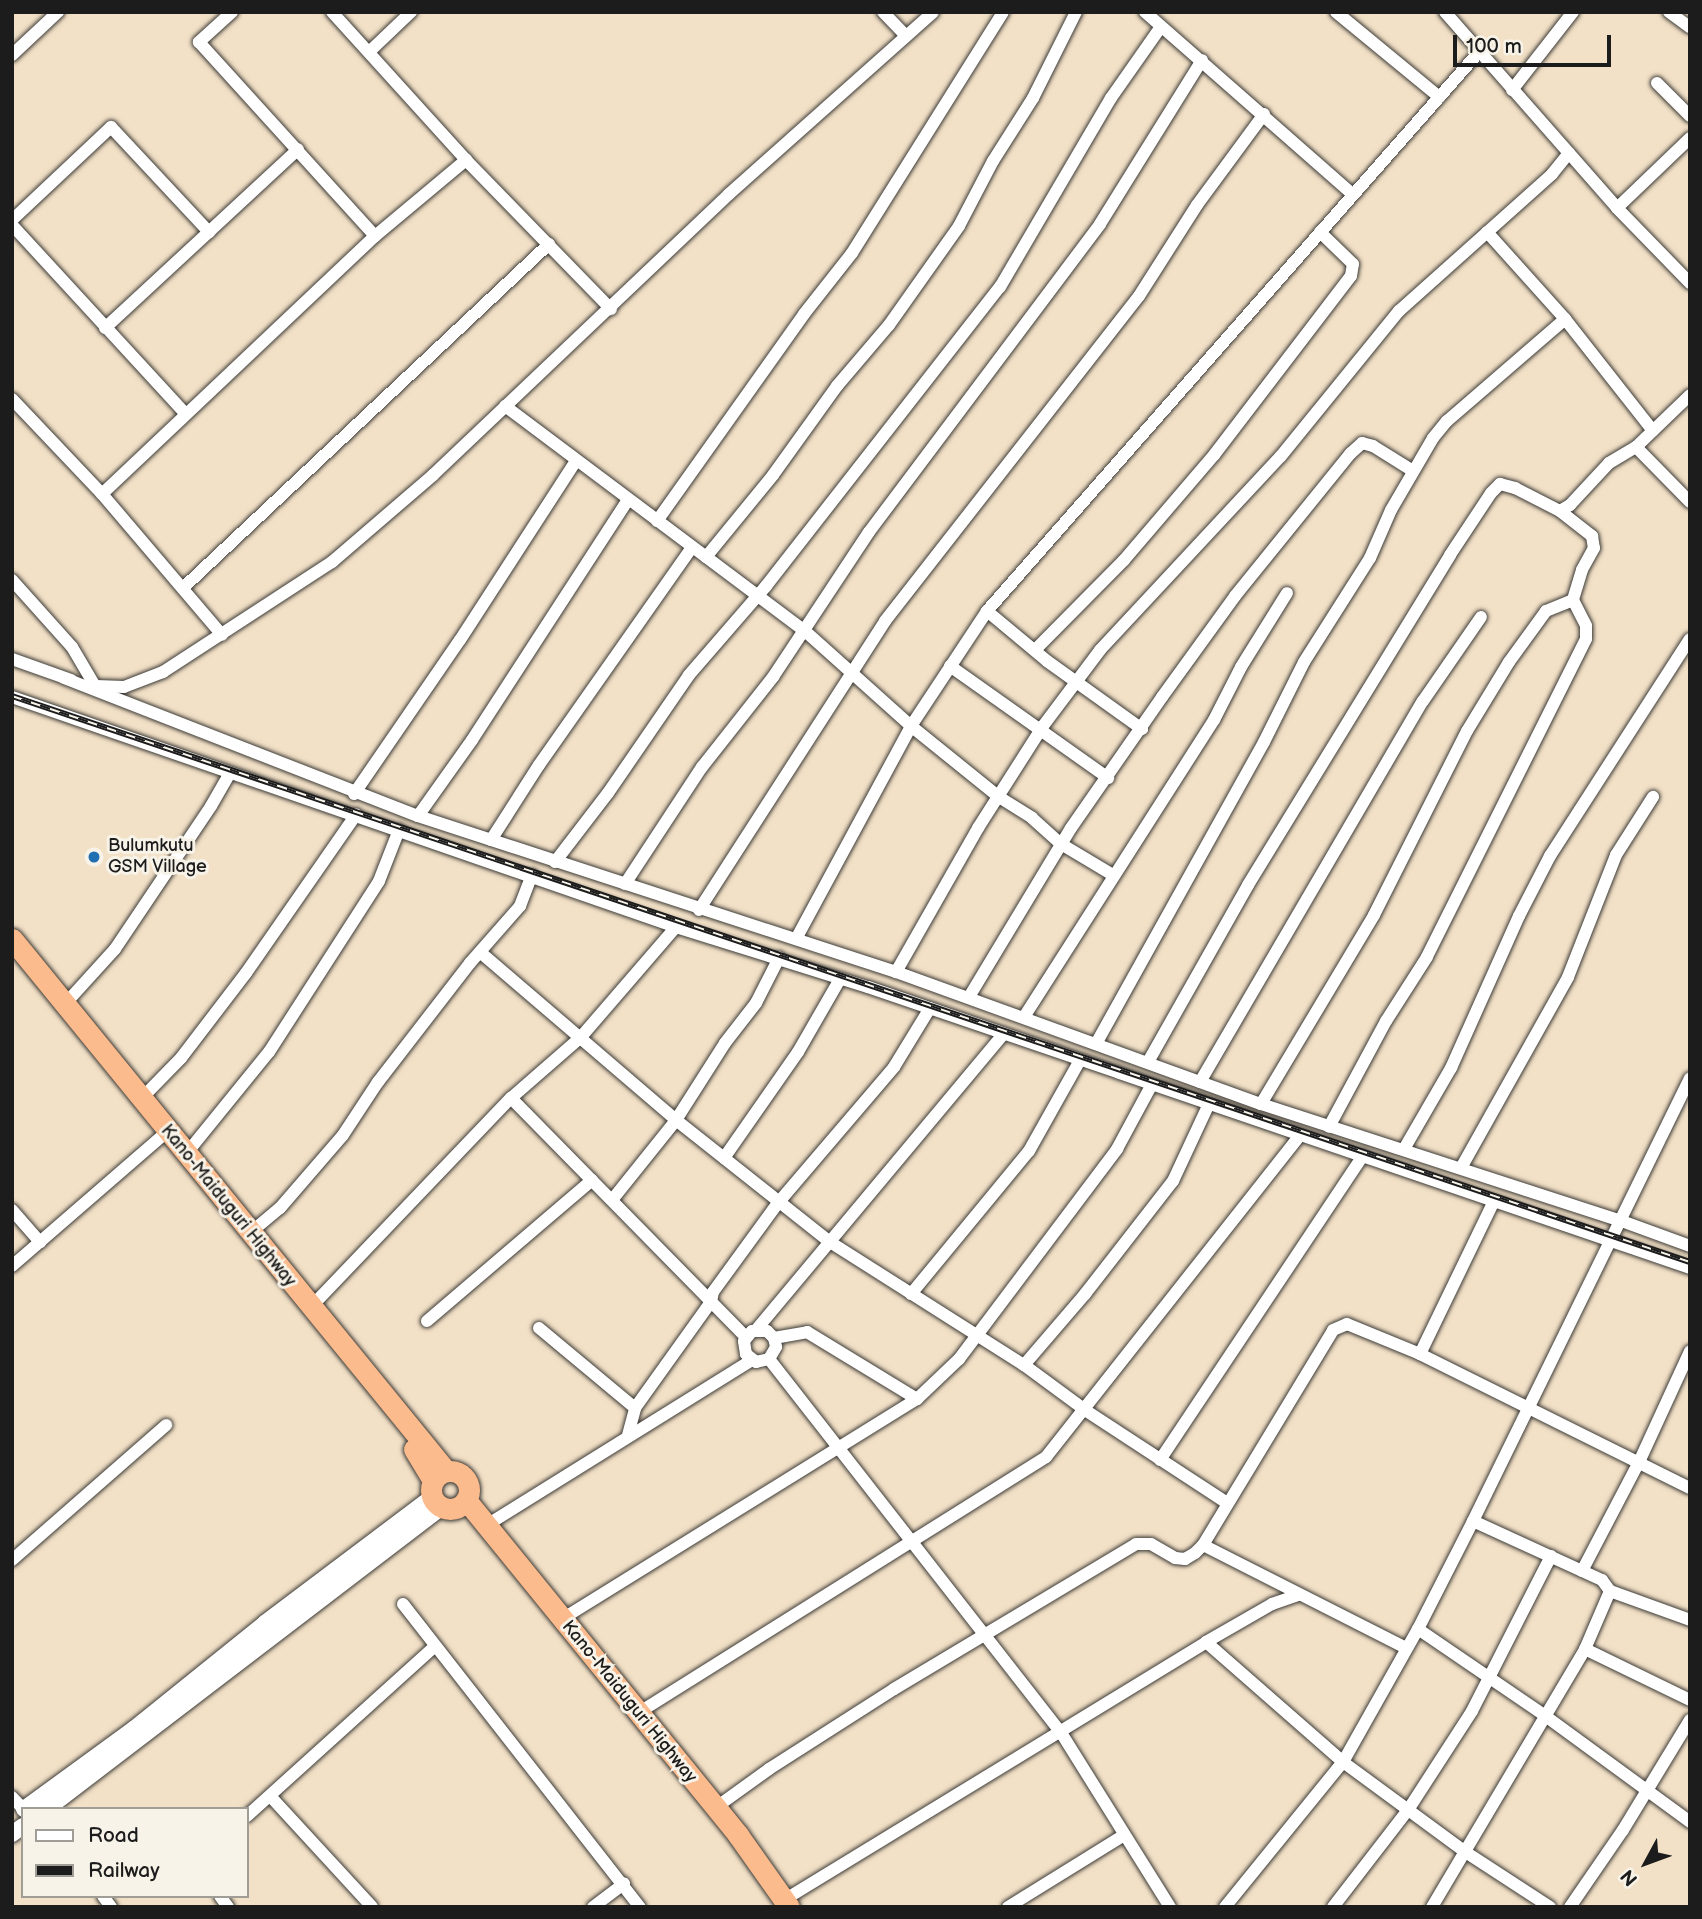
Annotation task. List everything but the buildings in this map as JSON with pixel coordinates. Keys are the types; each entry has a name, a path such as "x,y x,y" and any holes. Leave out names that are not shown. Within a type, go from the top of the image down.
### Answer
{"highway":[{"name":"Kano-Maiduguri Highway","path":"12,939 250,1233 271,1266 310,1307 446,1494 492,1546 782,1904"},
{"name":"Kano-Maiduguri Highway","path":"12,952 161,1138 271,1266 408,1441 446,1494 487,1525 715,1808 782,1904"}],"street":[{"path":"12,55 58,12"},
{"path":"232,12 199,42 375,236"},
{"path":"332,12 466,160 611,309"},
{"path":"369,52 411,12"},
{"path":"883,12 906,36"},
{"path":"64,678 95,686 124,687 163,673 332,562 433,475 782,145 933,12"},
{"path":"657,521 804,314 852,253 1003,12"},
{"path":"706,557 773,475 837,386 889,325 959,226 993,161 1033,98 1076,12"},
{"path":"1145,12 1160,28 1264,114 1353,195"},
{"path":"1336,12 1439,97"},
{"path":"1445,12 1617,208 1690,283"},
{"path":"1512,90 1573,12"},
{"path":"1669,12 1690,27"},
{"path":"555,862 608,793 689,675 757,596 999,287 1034,233 1111,98 1160,28"},
{"path":"796,939 911,726 987,611 1479,52"},
{"path":"625,884 702,768 805,631 869,532 1100,224 1202,61"},
{"path":"1657,83 1690,116"},
{"path":"699,909 850,670 885,621 1139,296 1198,205 1264,114"},
{"path":"185,413 12,223 111,127 209,232"},
{"path":"1617,208 1690,138"},
{"path":"105,328 298,149"},
{"path":"896,972 1041,730 1100,650 1281,456 1399,311 1552,174 1569,153"},
{"path":"102,494 375,236 466,160"},
{"path":"1035,650 1124,559 1214,455 1351,276 1353,264 1320,232"},
{"path":"1487,232 1565,319 1653,431"},
{"path":"184,587 549,244"},
{"path":"1097,1042 1264,742 1304,662 1370,558 1413,471 1447,421 1565,319"},
{"path":"1560,511 1570,505 1609,463 1636,447 1690,395"},
{"path":"12,399 102,494 184,587 222,635"},
{"path":"505,406 805,631 911,726 999,797 1031,818 1061,844 1113,875"},
{"path":"969,997 1061,844 1235,596 1351,453 1363,443 1373,446 1413,471"},
{"path":"1636,447 1690,502"},
{"path":"354,794 475,617 576,461"},
{"path":"1149,1062 1248,885 1361,698 1491,493 1500,485 1515,488 1560,511 1592,536 1594,548 1582,570 1573,600 1588,632 1581,653 1427,957 1386,1021 1329,1127"},
{"path":"418,816 472,740 628,500"},
{"path":"491,840 539,765 692,547"},
{"path":"12,580 72,647 95,686"},
{"path":"1024,1017 1214,720 1241,667 1287,593"},
{"path":"1261,1104 1374,915 1467,731 1509,662 1546,611 1573,600"},
{"path":"987,611 1142,729"},
{"path":"1200,1082 1423,701 1481,617"},
{"path":"1404,1149 1451,1068 1519,916 1550,856 1690,639"},
{"path":"12,659 354,794 896,972 1097,1042 1261,1104 1619,1220 1690,1246"},
{"path":"950,666 1108,778"},
{"path":"12,697 676,927 840,978 1208,1106 1690,1268"},
{"path":"65,1004 115,949 211,806 230,773"},
{"path":"1461,1168 1568,977 1616,855 1653,797"},
{"path":"141,1099 181,1058 246,973 356,816"},
{"path":"186,1154 269,1052 379,881 399,830"},
{"path":"250,1233 280,1208 343,1135 378,1083 480,952 520,906 532,875"},
{"path":"310,1307 511,1098 581,1037 676,927"},
{"path":"480,952 676,1120 830,1242 1024,1365 1085,1410 1227,1503"},
{"path":"612,1199 676,1120 725,1044 756,1003 779,958"},
{"path":"724,1158 798,1052 840,978"},
{"path":"628,1435 635,1408 711,1301 713,1292 778,1203 894,1067 930,1009"},
{"path":"752,1360 744,1350 751,1333 1003,1035"},
{"path":"911,1294 1029,1150 1080,1060"},
{"path":"1225,1907 1343,1762 1418,1629 1690,1078"},
{"path":"562,1619 917,1399 959,1359 1117,1149 1151,1086"},
{"path":"487,1525 752,1360 769,1359 775,1352 774,1338 766,1331 751,1333 711,1301 511,1098"},
{"path":"1024,1365 1085,1294 1173,1181 1208,1106"},
{"path":"638,1713 1046,1457 1299,1137"},
{"path":"12,1266 161,1138"},
{"path":"1160,1460 1363,1156"},
{"path":"427,1321 592,1180"},
{"path":"1420,1354 1494,1201"},
{"path":"12,1210 40,1242"},
{"path":"715,1808 769,1769 872,1704 1136,1544 1151,1544 1175,1558 1185,1559 1203,1545 1333,1330 1347,1324 1420,1354 1690,1488"},
{"path":"539,1328 635,1408"},
{"path":"774,1338 807,1332 917,1399"},
{"path":"1582,1572 1640,1462 1690,1351"},
{"path":"769,1359 1060,1731 1170,1907"},
{"path":"12,1560 166,1425"},
{"path":"50,1807 446,1494"},
{"path":"26,1807 135,1728 256,1630 446,1494"},
{"path":"1473,1521 1602,1580 1610,1591 1690,1620"},
{"path":"1203,1545 1406,1648"},
{"path":"1333,1907 1408,1810 1490,1679 1551,1556"},
{"path":"1432,1907 1585,1649 1610,1591"},
{"path":"782,1904 1206,1642 1272,1604 1298,1595"},
{"path":"402,1604 640,1907"},
{"path":"1418,1629 1544,1715 1690,1822"},
{"path":"1206,1642 1343,1762 1464,1851 1550,1907"},
{"path":"248,1815 435,1646"},
{"path":"1585,1649 1690,1700"},
{"path":"1570,1907 1690,1720"},
{"path":"271,1797 372,1907"},
{"path":"1008,1907 1124,1835"},
{"path":"593,1907 624,1884"}],"railway":[{"path":"12,696 1690,1262"}],"place":[{"name":"Bulumkutu GSM Village","path":"94,857"}]}
